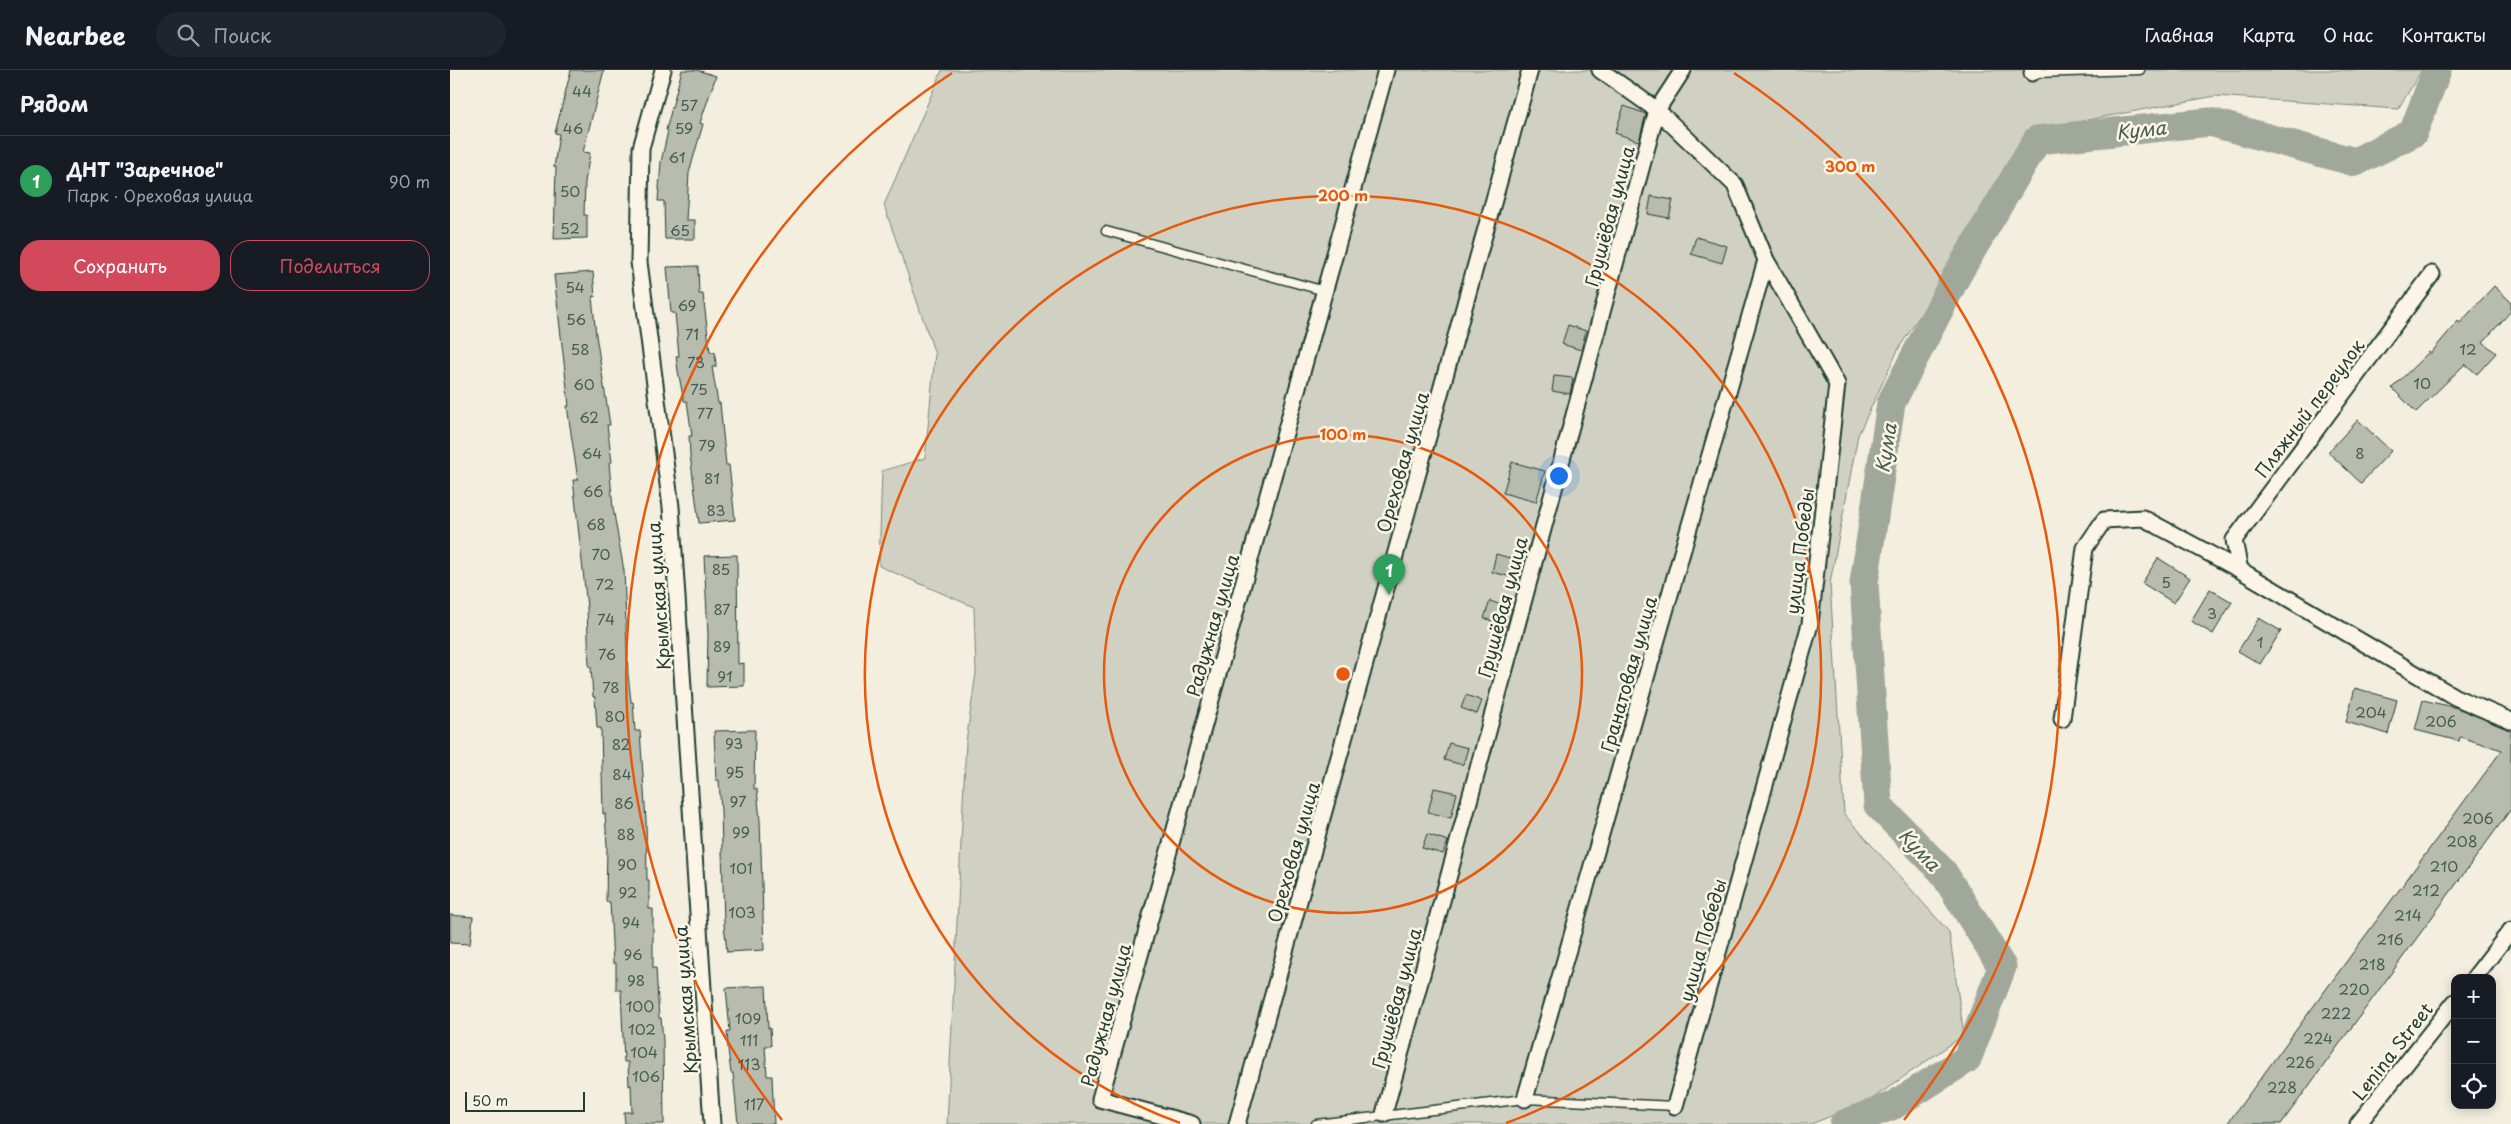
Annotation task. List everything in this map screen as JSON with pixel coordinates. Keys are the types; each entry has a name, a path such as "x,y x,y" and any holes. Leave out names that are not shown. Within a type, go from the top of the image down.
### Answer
{"street":[{"name":"Крымская улица","path":"662,70 641,148 639,262 671,507 712,1124"},
{"name":"Радужная улица","path":"1192,1124 1100,1099 1386,70"},
{"name":"Ореховая улица","path":"1237,1124 1530,70"},
{"name":"улица Победы","path":"1600,70 1657,110 1735,185 1766,260 1837,384 1810,624 1675,1106"},
{"name":"Грушёвая улица","path":"1384,1114 1657,110 1682,70"},
{"name":"Гранатовая улица","path":"1525,1099 1766,260"},
{"name":"Пляжный переулок","path":"2240,570 2234,540 2432,274"},
{"path":"2062,719 2085,548 2104,520 2142,518 2240,570 2455,698 2511,721"},
{"path":"2477,974 2511,930"},
{"name":"Lenina Street","path":"2358,1124 2451,1007"}],"lane":[{"path":"2033,71 2140,70"},
{"path":"1106,231 1324,290"},
{"path":"1316,1124 1384,1114 1525,1099 1675,1106"}],"shaded area":[{"path":"942,70 2422,70 2398,109 2215,96 2040,129 1899,348 1858,435 1830,583 1844,814 1949,932 1964,1035 1869,1101 1811,1124 947,1124 966,742 976,673 974,607 879,566 882,471 925,458 935,354 884,205"}],"building":[{"path":"571,70 604,70 583,152 590,153 585,182 584,215 587,215 587,238 554,239 556,167 554,167 559,134 555,133"},
{"path":"682,70 697,70 716,76 700,123 703,124 689,173 686,220 695,220 695,239 665,239 664,201 658,201 661,162 668,131 666,130"},
{"path":"1624,106 1646,114 1639,141 1615,133"},
{"path":"1651,196 1673,200 1669,218 1648,214"},
{"path":"1696,237 1727,246 1722,263 1691,254"},
{"path":"698,266 699,294 703,294 710,352 715,352 716,367 712,367 718,403 720,403 726,465 729,465 735,520 699,523 690,455 689,436 692,436 687,401 684,401 678,371 676,356 679,356 675,313 671,313 667,267"},
{"path":"593,272 595,297 592,297 596,335 610,425 607,425 612,462 609,463 613,508 624,571 628,674 631,702 633,702 635,731 640,731 649,909 653,909 653,968 656,968 659,1018 661,1018 663,1040 664,1124 625,1124 624,1112 632,1112 631,1085 629,1086 628,1062 624,1062 621,990 616,990 616,963 613,963 610,902 606,902 607,846 605,813 603,814 601,728 597,728 595,697 593,697 591,667 589,667 587,607 573,480 578,480 567,406 569,406 554,275"},
{"path":"2494,286 2511,302 2511,311 2483,342 2496,353 2477,374 2465,364 2416,412 2392,388 2429,352 2430,354 2458,321 2460,323"},
{"path":"1568,325 1586,331 1581,350 1562,344"},
{"path":"1554,376 1573,378 1570,394 1552,391"},
{"path":"2358,420 2391,451 2361,483 2328,452"},
{"path":"1512,462 1545,471 1536,502 1503,493"},
{"path":"1496,554 1524,562 1520,579 1492,572"},
{"path":"737,555 738,664 744,663 744,686 707,687 708,634 704,556"},
{"path":"2158,558 2190,578 2174,603 2142,583"},
{"path":"2210,589 2232,602 2213,634 2191,621"},
{"path":"1490,601 1512,609 1507,627 1484,618"},
{"path":"2259,618 2281,631 2260,664 2238,651"},
{"path":"2355,688 2397,700 2388,734 2346,722"},
{"path":"1466,695 1482,701 1477,714 1461,708"},
{"path":"2423,700 2457,708 2511,730 2511,809 2281,1124 2227,1124 2502,750 2460,737 2459,741 2415,730"},
{"path":"755,730 754,789 757,789 760,820 764,950 727,952 724,924 721,811 719,780 716,780 714,731"},
{"path":"1449,743 1468,748 1463,765 1444,760"},
{"path":"1434,788 1457,793 1451,818 1428,812"},
{"path":"1427,834 1448,841 1443,854 1422,848"},
{"path":"450,915 473,917 470,944 450,943"},
{"path":"766,986 771,1046 765,1046 767,1076 772,1076 774,1124 738,1124 733,1073 731,1073 728,1049 727,1031 730,1031 726,988"}],"waterway":[{"name":"Кума","path":"1844,1124 1894,1105 1967,1059 2002,967 1943,872 1878,805 1864,583 1891,403 1957,275 2037,140 2210,122 2355,162 2413,133 2437,70"}],"place":[{"name":"ДНТ \"Заречное\"","path":"1389,595"}]}
